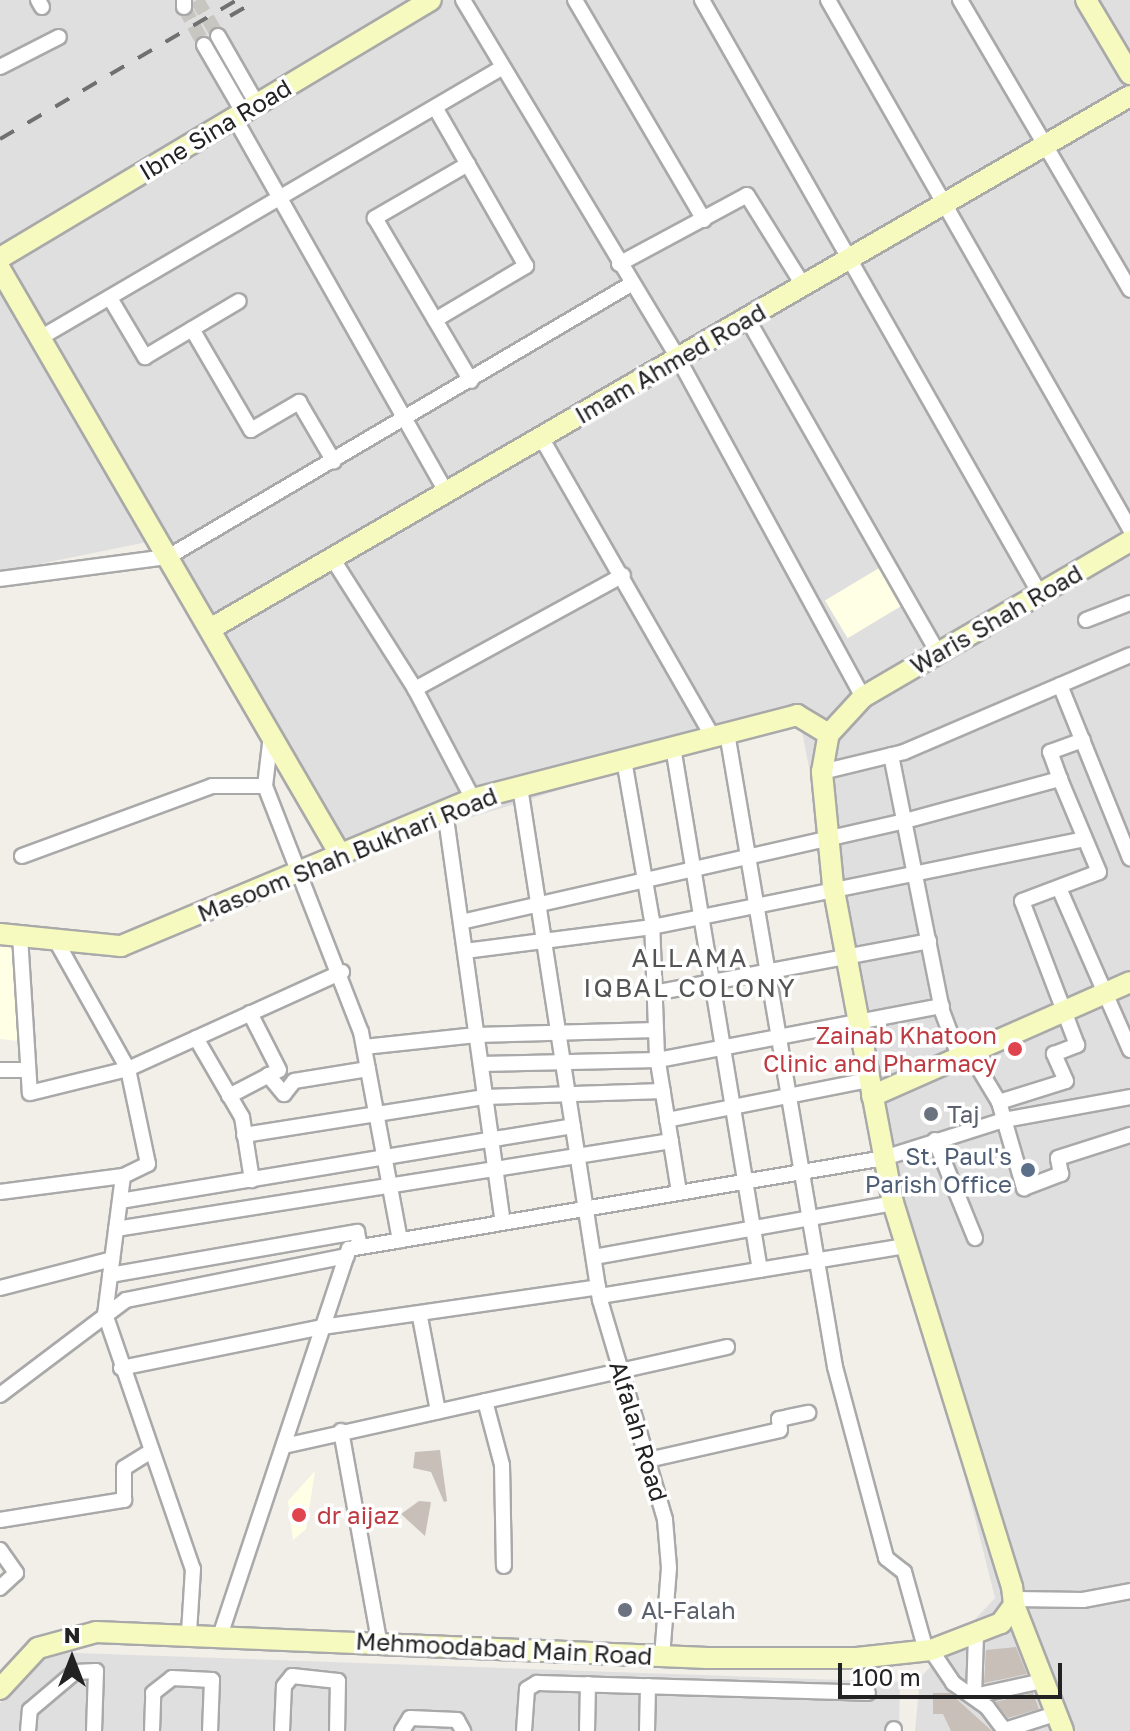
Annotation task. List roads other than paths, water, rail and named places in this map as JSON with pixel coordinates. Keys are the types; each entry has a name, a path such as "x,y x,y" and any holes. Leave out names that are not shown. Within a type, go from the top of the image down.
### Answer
{"street":[{"name":"Ibne Sina Road","path":"0,258 431,0"},
{"path":"463,0 678,358 863,697 829,734 822,772 834,890 870,1088 893,1203 1014,1602 1059,1722 1005,1731 974,1696 953,1683 928,1650 904,1572 886,1558 864,1488 801,1172 748,858 720,735 541,437"},
{"path":"575,0 704,220"},
{"path":"702,0 852,257 1040,594"},
{"path":"828,0 1130,529"},
{"path":"960,0 1130,290"},
{"path":"1086,0 1130,74"},
{"path":"218,36 281,200 446,492"},
{"path":"0,67 59,37"},
{"path":"204,45 245,111"},
{"path":"40,338 281,200 503,67"},
{"name":"Imam Ahmed Road","path":"210,629 1130,96"},
{"path":"435,107 526,266 435,320"},
{"path":"468,164 375,218 471,381"},
{"path":"619,264 747,195 803,285"},
{"path":"0,269 341,856"},
{"path":"2,575 168,557 406,421 631,284"},
{"path":"110,298 145,357 239,301"},
{"path":"747,318 938,653"},
{"path":"192,329 251,430 299,402 334,462"},
{"name":"Waris Shah Road","path":"863,697 1130,541"},
{"path":"332,558 415,689 473,799"},
{"path":"415,689 623,575"},
{"path":"1086,620 1130,603"},
{"path":"822,772 891,755 1130,655"},
{"path":"1060,685 1130,858"},
{"name":"Masoom Shah Bukhari Road","path":"10,935 121,946 473,799 797,715 829,734"},
{"path":"271,735 265,786 342,972 364,1047 400,1240"},
{"path":"999,1102 1066,1081 1054,1054 1077,1045 1022,901 1099,872 1050,752 1083,740"},
{"path":"673,747 760,1270"},
{"path":"891,755 942,1006 965,1057 999,1102 1024,1188 1061,1174 1058,1158 1130,1135"},
{"path":"624,760 652,927 658,1060 679,1192"},
{"path":"461,922 905,821 1060,779"},
{"path":"22,856 212,786 265,786"},
{"name":"Alfalah Road","path":"520,787 599,1292 665,1520 669,1568 662,1656"},
{"path":"445,811 503,1222"},
{"path":"465,951 652,927 1083,839"},
{"path":"1059,888 1130,1050"},
{"path":"10,935 30,1093 128,1069 342,972"},
{"path":"0,1192 123,1176 148,1164 128,1069 55,939"},
{"path":"654,993 929,941"},
{"path":"667,1120 788,1096 870,1088 965,1057 1130,982"},
{"path":"481,1064 658,1060 942,1006"},
{"path":"229,1096 279,1070 250,1013"},
{"path":"364,1047 476,1035 656,1030"},
{"path":"196,1038 229,1096 244,1135 252,1180"},
{"path":"268,1075 284,1094 294,1081 368,1069"},
{"path":"0,1070 28,1070"},
{"path":"244,1135 485,1097 663,1091"},
{"path":"0,1395 126,1300 347,1256 360,1247 884,1158 1004,1120 1130,1097"},
{"path":"120,1201 573,1126"},
{"path":"935,1140 975,1238"},
{"path":"116,1229 495,1165 671,1141"},
{"path":"123,1176 105,1314 121,1368 193,1569 189,1632"},
{"path":"594,1257 893,1203"},
{"path":"110,1275 357,1232 360,1247"},
{"path":"121,1368 322,1327 420,1317 760,1270 907,1246"},
{"path":"221,1633 347,1256"},
{"path":"0,1288 112,1259"},
{"path":"420,1317 438,1411"},
{"path":"284,1446 727,1347"},
{"path":"485,1401 502,1465 504,1566"},
{"path":"648,1460 780,1430 779,1419 808,1413"},
{"path":"341,1431 379,1641"},
{"path":"0,1520 124,1500 124,1468 150,1452"},
{"path":"0,1550 16,1573 0,1588"},
{"path":"1014,1602 1083,1600 1130,1591"},
{"name":"Mehmoodabad Main Road","path":"0,1689 38,1648 63,1637 189,1632 662,1656 857,1658 928,1650 976,1634 1001,1623 1014,1602"},
{"path":"974,1696 976,1634"},
{"path":"28,1731 30,1710 75,1672 96,1671 94,1731"},
{"path":"282,1731 284,1686 292,1676 338,1681 337,1731"},
{"path":"152,1731 153,1693 172,1678 212,1680 210,1731"},
{"path":"974,1696 1042,1681"},
{"path":"587,1731 588,1684"},
{"path":"524,1731 531,1685 868,1693"},
{"path":"647,1731 648,1686"},
{"path":"402,1731 410,1718 457,1720 463,1731"}],"tunnel":[{"path":"197,0 218,36"},
{"path":"184,7 204,45"}],"railway":[{"path":"0,139 237,0"},
{"path":"230,16 258,0"}],"place":[{"name":"Zainab Khatoon Clinic and Pharmacy","path":"1015,1049"},
{"name":"Taj","path":"931,1114"},
{"name":"St. Paul's Parish Office","path":"1028,1170"},
{"name":"dr aijaz","path":"299,1515"},
{"name":"Al-Falah","path":"625,1610"}],"district":[{"name":"ALLAMA IQBAL COLONY","path":"690,973"}]}
